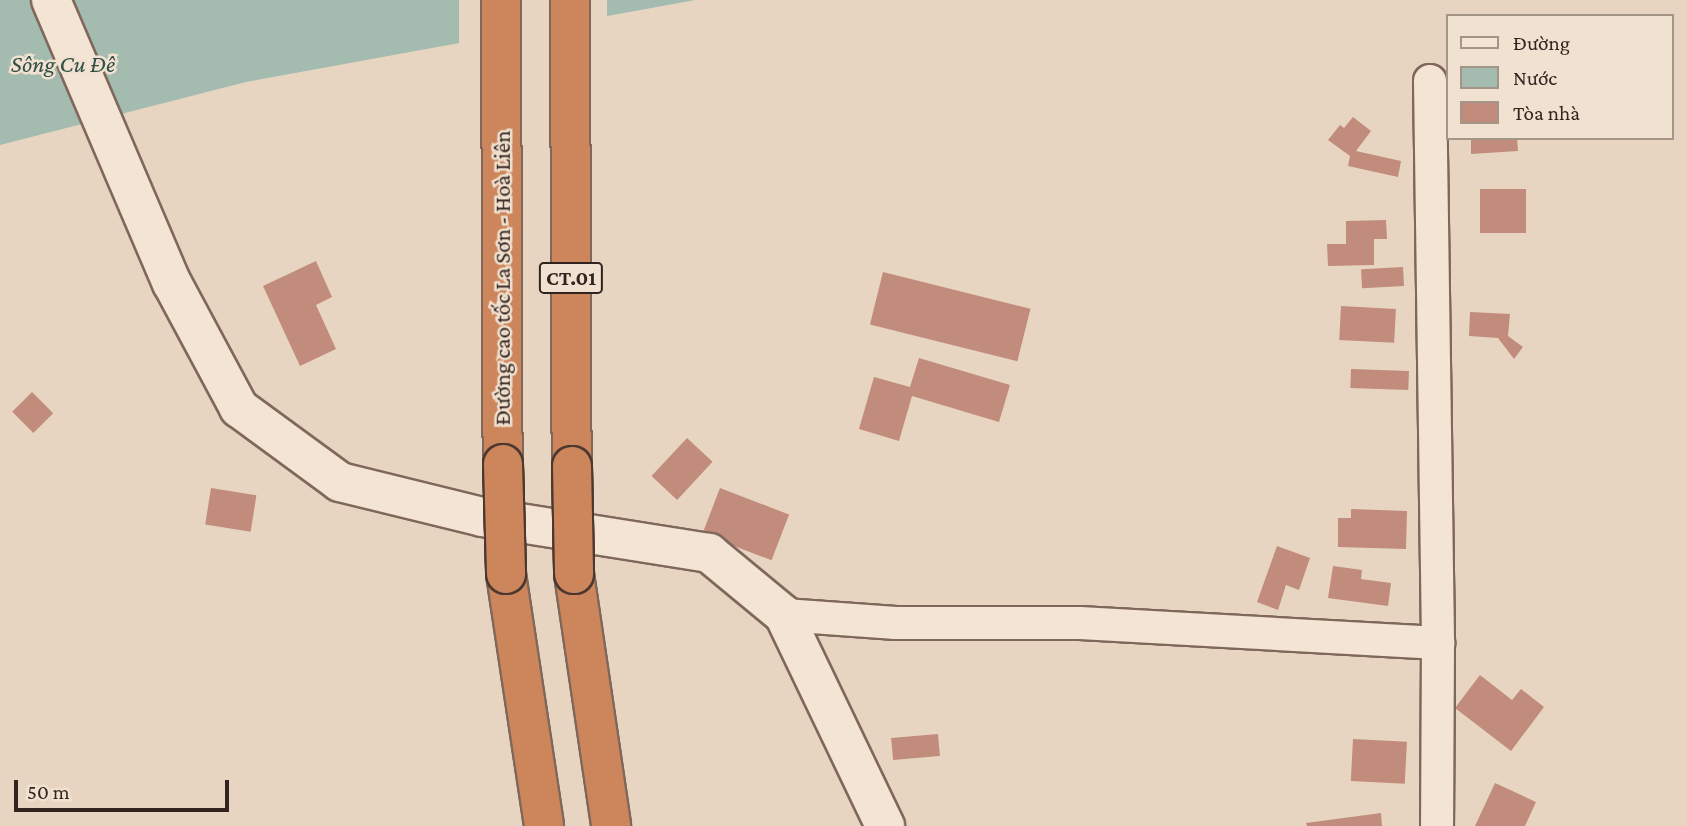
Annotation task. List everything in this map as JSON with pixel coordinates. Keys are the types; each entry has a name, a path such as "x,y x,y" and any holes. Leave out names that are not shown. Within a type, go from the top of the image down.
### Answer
{"highway":[{"name":"Đường cao tốc La Sơn - Hoà Liên","path":"501,0 506,573 544,826"},
{"name":"CT.01","path":"570,0 574,574 611,826"}],"main road":[{"path":"51,0 172,283 239,408 340,482 482,517 709,553 784,615 885,826"}],"street":[{"path":"1430,81 1438,643 1437,826"},
{"path":"784,615 896,623 1080,623 1438,643"}],"water":[{"name":"Sông Cu Đê","path":"0,0 695,0 246,82 0,145"}],"pier":[{"path":"459,0 607,0 607,19 459,46"}],"building":[{"path":"1353,117 1371,131 1356,151 1401,161 1398,177 1348,166 1350,156 1328,140 1340,125 1344,128"},
{"path":"1471,140 1517,140 1518,151 1471,154"},
{"path":"1480,189 1526,189 1526,233 1480,233"},
{"path":"1386,220 1387,239 1374,239 1374,265 1328,266 1327,244 1346,244 1346,221"},
{"path":"316,261 332,297 316,305 336,349 300,366 263,286"},
{"path":"1403,267 1404,286 1362,288 1361,269"},
{"path":"883,272 1030,309 1017,361 870,324"},
{"path":"1341,306 1396,309 1394,343 1339,340"},
{"path":"1470,312 1510,314 1508,336 1523,347 1514,359 1498,338 1469,336"},
{"path":"919,358 1010,385 999,422 912,396 899,441 859,429 874,377 910,387"},
{"path":"1351,369 1409,371 1408,390 1350,388"},
{"path":"32,392 53,413 33,433 12,412"},
{"path":"687,438 713,462 677,500 652,476"},
{"path":"211,488 256,495 251,532 205,525"},
{"path":"720,488 789,515 772,560 702,534"},
{"path":"1351,509 1407,511 1406,549 1338,547 1338,518 1351,518"},
{"path":"1277,546 1310,558 1299,590 1286,585 1278,610 1257,602"},
{"path":"1333,566 1362,570 1361,579 1391,583 1388,606 1328,598"},
{"path":"1480,675 1512,700 1521,689 1544,707 1511,751 1455,708"},
{"path":"938,734 940,756 893,760 891,738"},
{"path":"1353,739 1407,742 1405,784 1351,781"},
{"path":"1495,783 1536,802 1525,826 1475,826"},
{"path":"1381,813 1382,826 1307,826 1306,823"}]}
